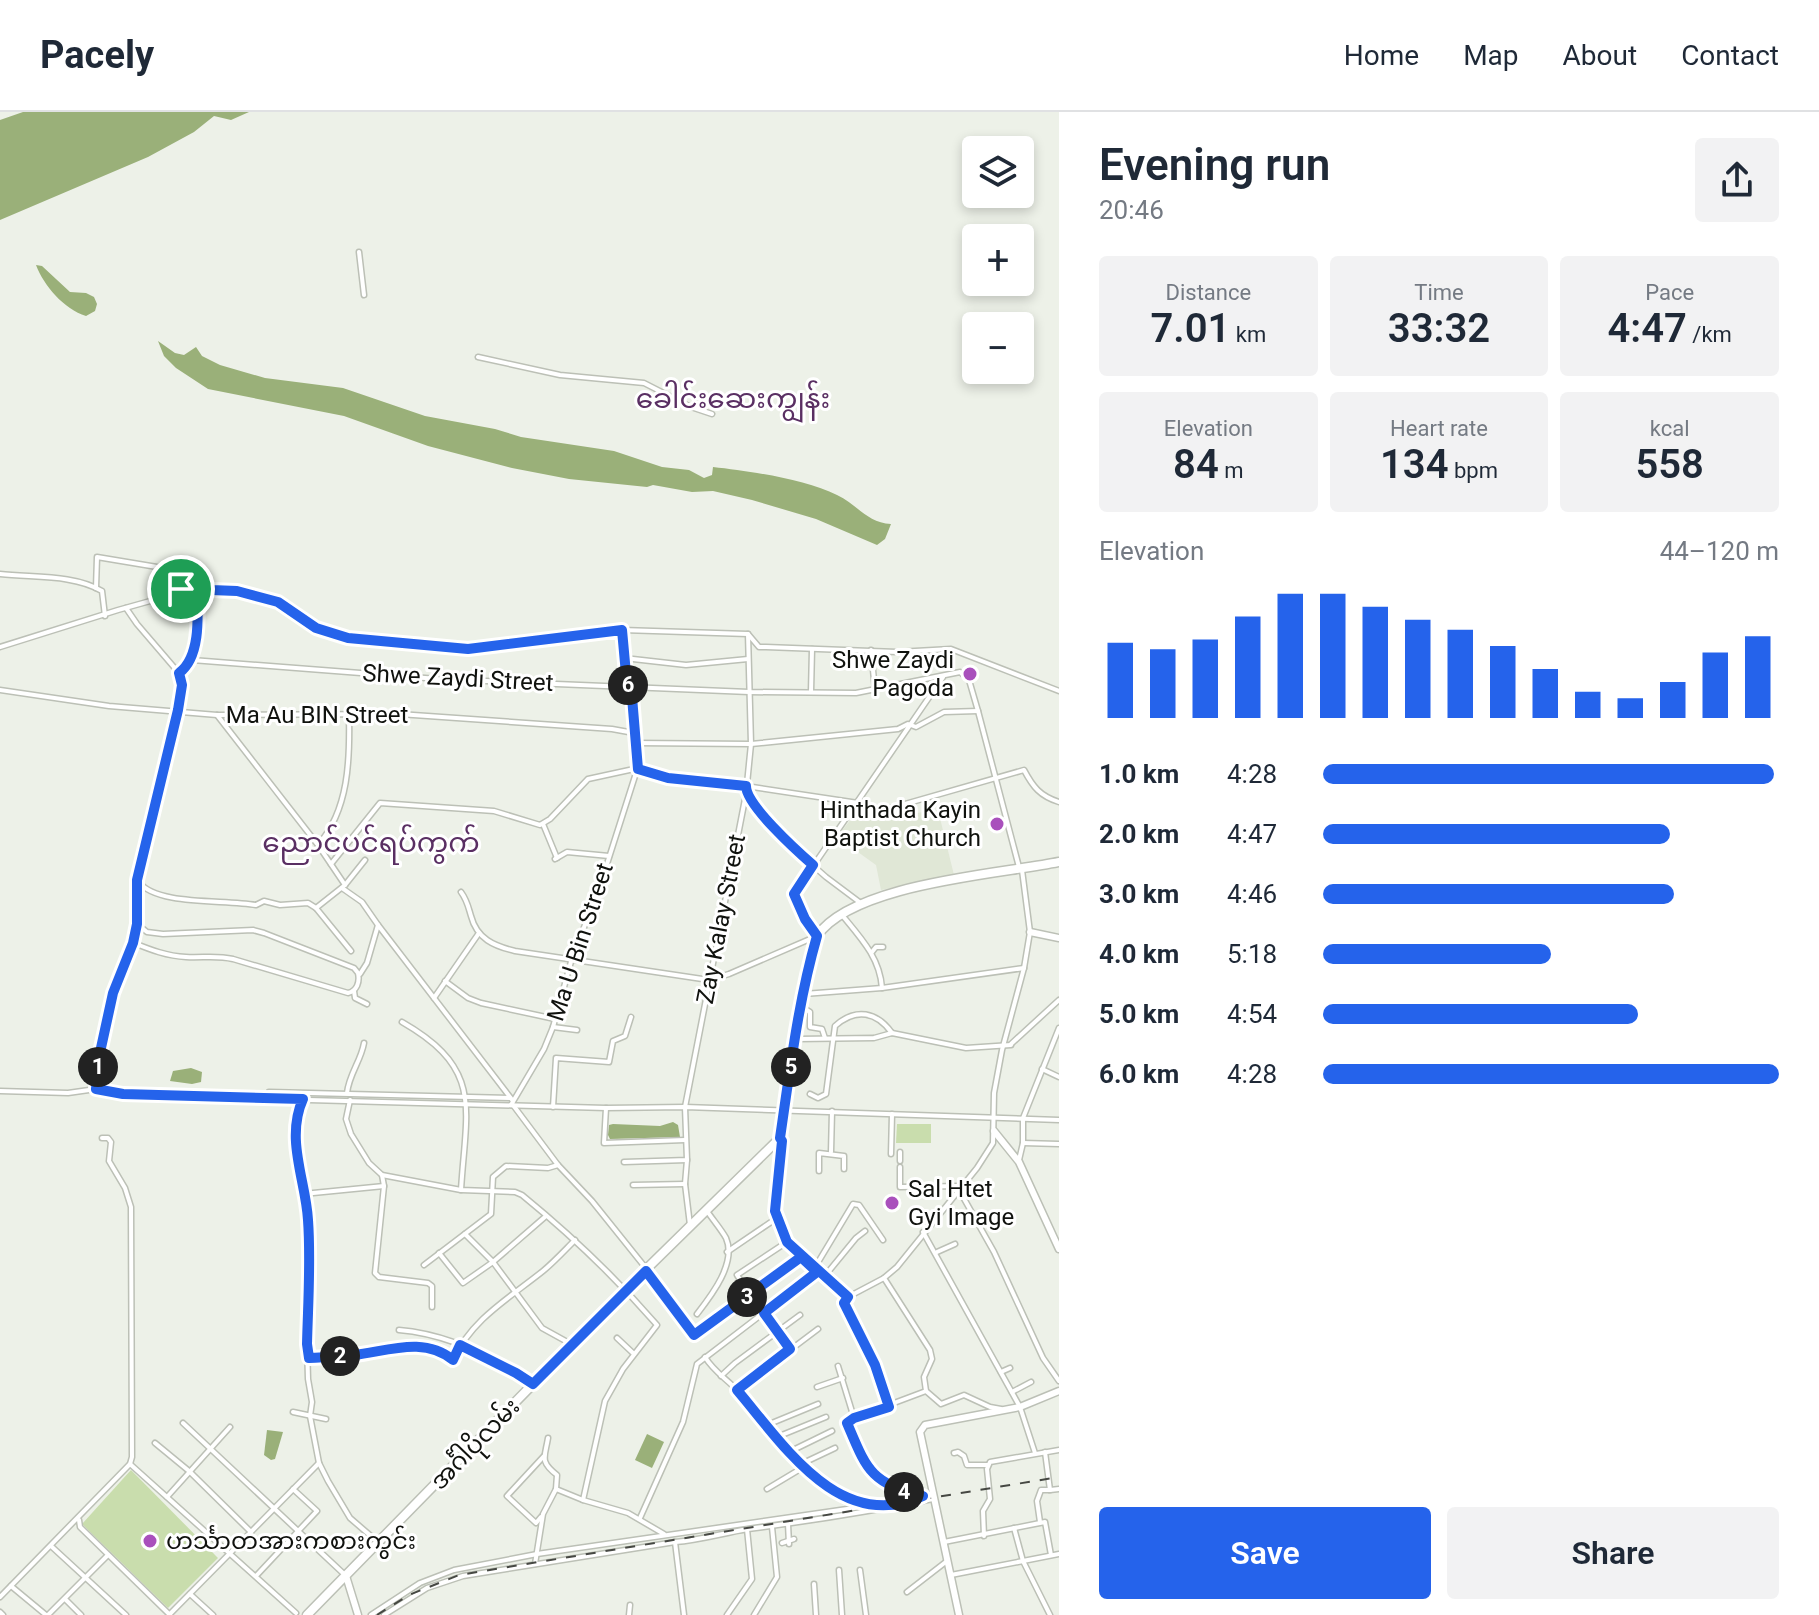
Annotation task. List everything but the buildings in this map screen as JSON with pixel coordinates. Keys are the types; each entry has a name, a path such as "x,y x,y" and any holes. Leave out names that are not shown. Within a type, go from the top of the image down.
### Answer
{"main road":[{"path":"780,1138 799,1007 817,936 823,928 881,896 1059,862"},
{"name":"အင်္ဂါပိုလမ်း","path":"307,1615 626,1289 780,1138"}],"street":[{"path":"359,252 364,295"},
{"path":"478,357 560,375 644,383 712,414"},
{"path":"96,588 97,557 187,569 186,582 177,594"},
{"path":"0,574 54,578 96,588 102,591 105,616"},
{"path":"187,575 211,590"},
{"path":"179,673 192,660 198,614 197,590"},
{"path":"0,647 177,594 197,590 237,591 278,602 331,634 406,645 468,649 622,630 748,634 759,647 897,652 951,649 1059,691"},
{"path":"96,1089 99,1057 113,993 133,943 137,924 137,880 182,685 179,673 126,608"},
{"name":"Ma U Bin Street","path":"512,1103 544,1049 553,1027 572,958 637,770 622,630"},
{"name":"Zay Kalay Street","path":"690,1227 685,1184 685,1107 746,794 751,744 748,634"},
{"path":"811,692 812,649"},
{"path":"871,650 875,690"},
{"path":"624,658 686,665 748,659"},
{"name":"Shwe Zaydi Street","path":"192,660 438,679 749,692 856,693 944,675"},
{"path":"461,892 467,901 474,927 490,945 709,980 729,974 817,936 794,894 944,675 960,672 969,680 1020,868 1030,932 994,1093 993,1143 897,1267 884,1278 848,1297 844,1303 875,1365 889,1407"},
{"name":"Ma Au BIN Street","path":"0,690 88,704 217,715 407,715 634,733"},
{"path":"635,743 751,744 898,729 908,724 916,727 944,712 978,711"},
{"path":"217,715 318,845 344,886 362,902 558,1165 592,1201 694,1335 801,1257"},
{"path":"318,845 330,831 339,811 346,780 349,715"},
{"path":"543,824 588,779 637,770 668,778 746,786 891,808 1024,770 1034,788 1059,802"},
{"path":"746,794 783,839 862,904"},
{"path":"331,864 384,802 494,811 543,824"},
{"path":"543,824 556,859 567,852 609,856"},
{"path":"316,908 344,886 365,860"},
{"path":"137,880 143,887 164,896 256,905 264,901 280,905 305,902 316,908 351,951"},
{"path":"842,915 872,952 881,970 882,988"},
{"path":"137,924 147,932 163,934 253,930 354,968 359,976"},
{"path":"367,1004 355,998 354,991 367,963 378,925"},
{"path":"1030,932 1059,938"},
{"path":"434,998 479,933"},
{"path":"133,943 158,953 183,957 215,955 348,993 354,991"},
{"path":"872,952 876,947 883,947"},
{"path":"802,994 882,988 1024,968"},
{"path":"445,981 468,998 481,1003 555,1019"},
{"path":"795,1039 874,1038 892,1033 966,1048 1006,1047 1059,1000"},
{"path":"799,1007 808,1010 810,1027 822,1029 825,1038"},
{"path":"810,1094 818,1098 826,1094 835,1026 841,1021 870,1015 881,1019 892,1033"},
{"path":"553,1107 556,1058 609,1062 613,1041 625,1036 631,1017"},
{"path":"402,1022 436,1044 462,1078 466,1103 461,1190"},
{"path":"553,1027 577,1030"},
{"path":"1019,1162 1023,1118 1059,1028"},
{"path":"364,1043 348,1082 346,1119 351,1134 369,1163 382,1175 461,1190 515,1192 575,1240 626,1289 657,1325 634,1354 605,1401 583,1500"},
{"path":"1042,1069 1059,1077"},
{"path":"0,1091 68,1093 96,1089 123,1094 512,1103"},
{"path":"269,1092 465,1096 553,1107 685,1107 1059,1120"},
{"path":"303,1099 299,1108 297,1158 308,1217 310,1416 319,1463 350,1518 379,1543"},
{"path":"606,1108 604,1143 685,1140"},
{"path":"831,1153 832,1111"},
{"path":"891,1154 892,1114"},
{"path":"994,1131 1019,1162 1025,1182 1056,1237 1059,1249"},
{"path":"0,1597 130,1464 134,1422 131,1207 125,1188 109,1161 111,1142 102,1138"},
{"path":"780,1138 775,1211 787,1242 848,1297"},
{"path":"1023,1143 1059,1144"},
{"path":"900,1152 900,1187 960,1187"},
{"path":"819,1171 819,1153 844,1156 844,1169"},
{"path":"624,1162 687,1160"},
{"path":"424,1265 491,1214 493,1177 506,1166 548,1168 558,1165"},
{"path":"382,1175 384,1186 375,1273 379,1277 428,1283 432,1286 432,1307"},
{"path":"633,1185 685,1184"},
{"path":"303,1194 384,1186"},
{"path":"960,1187 1043,1358 1059,1381"},
{"path":"640,1518 676,1441 697,1364 816,1270 853,1204 859,1205 883,1240"},
{"path":"697,1314 719,1286 727,1252 727,1240 707,1211"},
{"path":"439,1253 463,1283 493,1262 546,1215"},
{"path":"727,1252 777,1218"},
{"path":"824,1277 865,1231"},
{"path":"923,1232 937,1252 1020,1407 1035,1453"},
{"path":"465,1234 493,1262 542,1328 573,1345"},
{"path":"309,1358 358,1355 407,1347 436,1349 453,1360 460,1345 481,1320 544,1270 575,1240"},
{"path":"750,1295 737,1275 787,1242"},
{"path":"937,1252 955,1244"},
{"path":"884,1278 930,1350 932,1359 924,1377 926,1391 941,1404 964,1395 990,1407 1007,1410"},
{"path":"764,1313 790,1349"},
{"path":"721,1376 800,1315"},
{"path":"737,1390 818,1329"},
{"path":"399,1330 430,1334 460,1345 533,1384"},
{"path":"617,1338 634,1354"},
{"path":"705,1357 713,1370 737,1390 801,1466 822,1484 868,1506"},
{"path":"838,1366 854,1418"},
{"path":"1001,1372 1010,1368"},
{"path":"817,1387 843,1378"},
{"path":"1012,1392 1031,1382"},
{"path":"926,1391 847,1423 871,1473 890,1486 933,1497"},
{"path":"959,1615 920,1432 931,1424 1020,1407 1059,1391"},
{"path":"767,1425 818,1404"},
{"path":"293,1412 326,1419"},
{"path":"777,1437 826,1417"},
{"path":"183,1423 346,1576 358,1615"},
{"path":"167,1497 230,1427"},
{"path":"789,1452 832,1431"},
{"path":"544,1456 507,1496 536,1523 556,1489 557,1475 547,1467 544,1456 548,1438"},
{"path":"155,1443 189,1471 251,1532"},
{"path":"767,1489 835,1448"},
{"path":"954,1453 960,1453 967,1465 988,1465 993,1461 1059,1450"},
{"path":"1045,1452 1050,1490"},
{"path":"79,1518 80,1527 170,1615 319,1463"},
{"path":"130,1464 296,1613"},
{"path":"984,1536 983,1511 990,1499 988,1465"},
{"path":"256,1576 317,1511 293,1489"},
{"path":"556,1489 640,1518 665,1535"},
{"path":"1040,1522 1037,1501 1041,1490 1059,1489"},
{"path":"371,1615 420,1583 454,1570 537,1554 889,1505 923,1496"},
{"path":"384,1615 427,1588 463,1576 706,1539 933,1497"},
{"path":"535,1564 543,1514"},
{"path":"942,1543 1045,1522 1051,1555"},
{"path":"782,1543 791,1540 788,1524"},
{"path":"754,1615 777,1577 772,1527"},
{"path":"1014,1528 1023,1561 1050,1615"},
{"path":"727,1615 752,1579 747,1529"},
{"path":"675,1542 684,1615"},
{"path":"51,1546 126,1615"},
{"path":"951,1575 1059,1554"},
{"path":"11,1586 47,1615 108,1555"},
{"path":"907,1592 947,1561"},
{"path":"839,1570 842,1615"},
{"path":"860,1570 866,1615"},
{"path":"814,1584 816,1615"},
{"path":"190,1594 213,1615"},
{"path":"65,1599 81,1615"},
{"path":"629,1615 630,1605"}],"shaded area":[{"path":"23,112 249,112 231,120 214,116 194,132 148,157 0,220 0,120"},
{"path":"36,265 42,266 70,292 94,297 97,304 95,311 86,316 63,302 44,281"},
{"path":"158,341 175,353 184,355 196,347 202,356 220,365 265,378 343,388 425,416 521,437 614,451 662,467 689,470 704,478 712,475 713,467 793,480 824,489 869,517 891,524 885,539 877,545 816,519 713,491 692,492 653,485 647,487 569,479 512,468 428,446 344,416 208,389 176,368 164,356"},
{"path":"859,809 888,817 938,810 954,875 881,890 876,865 837,837"},
{"path":"191,1068 202,1072 201,1082 170,1081 173,1071"},
{"path":"673,1122 678,1125 680,1137 610,1139 608,1135 609,1125 613,1124 660,1126"},
{"path":"897,1124 931,1124 931,1143 896,1143"},
{"path":"267,1430 283,1432 275,1459 271,1460 264,1455"},
{"path":"647,1434 664,1442 652,1468 635,1460"},
{"name":"ဟင်္သာတအားကစားကွင်း","path":"131,1470 218,1558 168,1608 82,1524"}],"railway":[{"path":"377,1615 409,1595 459,1575 1059,1477"}],"place":[{"name":"Shwe Zaydi Pagoda","path":"970,674"},
{"name":"Hinthada Kayin Baptist Church","path":"997,824"},
{"name":"Sal Htet Gyi Image","path":"892,1203"},
{"name":"ဟင်္သာတအားကစားကွင်း","path":"150,1541"}],"district":[{"name":"ခေါင်းဆေးကျွန်း","path":"733,398"},
{"name":"ညောင်ပင်ရပ်ကွက်","path":"371,842"}],"route":[{"path":"187,575 211,590 237,591 278,602 316,628 331,634 406,645 468,649 622,630 627,685 631,685 638,769 668,778 746,786 746,796 757,805 783,839 813,865 794,894 817,936 797,1024 780,1138 775,1211 787,1242 848,1297 844,1303 875,1365 889,1407 847,1423 858,1450 878,1479 909,1494 923,1496 889,1505 868,1506 822,1484 799,1465 737,1390 790,1349 764,1313 817,1272 801,1257 694,1335 646,1271 533,1384 460,1345 453,1360 436,1349 407,1347 358,1355 309,1358 308,1217 297,1158 299,1108 303,1099 123,1094 96,1089 99,1057 113,993 133,943 137,924 137,880 178,710 182,685 179,673 192,660 198,614 197,590 177,594 181,589 187,575"}]}
